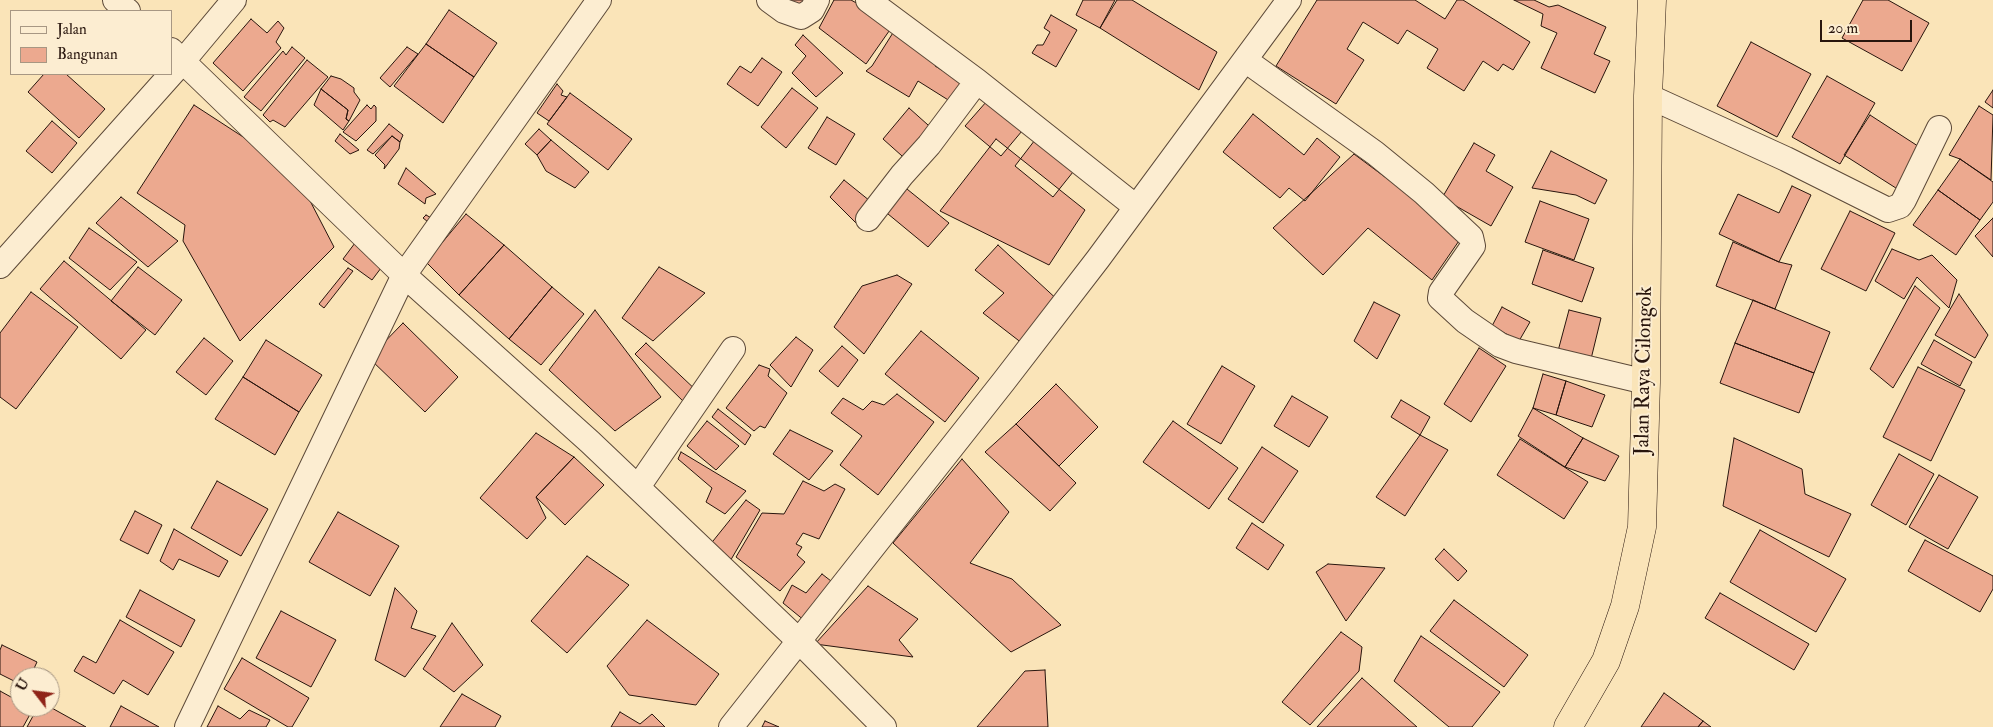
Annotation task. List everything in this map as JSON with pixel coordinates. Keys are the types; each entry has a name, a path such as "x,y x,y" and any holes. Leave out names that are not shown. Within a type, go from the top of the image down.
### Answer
{"highway":[{"name":"Jalan Raya Cilongok","path":"1568,727 1606,661 1625,606 1642,527 1646,382 1648,96 1652,0"}],"street":[{"path":"115,0 127,10"},
{"path":"234,0 177,56 404,276 638,487 799,641 884,727"},
{"path":"187,727 404,276 599,0"},
{"path":"769,0 784,11 801,17 812,10 817,0"},
{"path":"868,0 976,81 1136,206"},
{"path":"731,727 998,389 1289,0"},
{"path":"1245,60 1375,153 1424,193 1471,237 1473,246 1441,292 1440,298 1465,321 1500,346 1646,382"},
{"path":"0,266 161,75"},
{"path":"868,219 893,186 929,145 976,81"},
{"path":"1648,96 1786,158 1888,210 1900,206 1904,200 1939,128"},
{"path":"638,487 734,350"}],"building":[{"path":"787,0 804,0 800,7"},
{"path":"834,0 851,0 894,24 866,64 819,28"},
{"path":"1083,0 1115,0 1100,28 1076,15"},
{"path":"1117,0 1132,0 1217,52 1199,90 1100,28"},
{"path":"1317,0 1415,0 1445,19 1457,0 1463,0 1530,42 1513,70 1503,64 1498,71 1483,61 1464,91 1427,68 1438,49 1407,30 1398,44 1363,22 1347,49 1364,60 1336,104 1276,66"},
{"path":"1514,0 1534,0 1549,7 1558,5 1606,27 1594,54 1610,61 1595,93 1541,68 1557,33 1541,26 1543,14"},
{"path":"1863,0 1888,0 1929,23 1902,71 1842,38"},
{"path":"449,10 497,43 474,77 426,44"},
{"path":"1051,15 1077,30 1056,67 1032,53 1037,45 1043,45 1050,32 1044,28"},
{"path":"251,19 267,33 278,21 284,28 276,42 281,48 243,91 213,63"},
{"path":"896,28 941,56 935,66 965,84 953,103 918,81 909,97 866,71 872,66"},
{"path":"803,35 843,73 816,97 792,73 806,56 795,45"},
{"path":"1751,42 1811,74 1777,137 1717,106"},
{"path":"426,44 474,77 443,123 394,86"},
{"path":"292,47 305,58 261,111 244,97 283,51 286,55"},
{"path":"407,47 418,54 390,87 380,78"},
{"path":"762,58 782,72 758,106 727,84 740,66 751,73"},
{"path":"307,60 328,77 285,127 273,120 270,122 263,115"},
{"path":"43,75 67,75 105,109 79,138 28,92"},
{"path":"331,76 341,79 354,88 354,92 360,100 349,121 346,119 348,110 321,89"},
{"path":"1827,76 1875,103 1840,164 1792,137"},
{"path":"557,84 563,91 561,95 567,97 549,121 537,113"},
{"path":"792,88 818,108 786,148 761,127"},
{"path":"321,89 348,110 346,119 349,121 343,130 314,105"},
{"path":"1993,90 1993,108 1985,102"},
{"path":"570,93 632,139 608,170 547,124"},
{"path":"987,101 1022,131 1001,156 965,126"},
{"path":"194,105 294,170 334,247 240,341 183,241 185,225 137,193"},
{"path":"367,105 371,109 374,105 376,107 376,121 356,141 343,132"},
{"path":"1979,106 1993,115 1991,180 1960,159 1949,155"},
{"path":"909,108 937,133 911,164 883,139"},
{"path":"1253,114 1304,155 1317,138 1340,157 1305,201 1289,188 1280,198 1223,152"},
{"path":"1870,115 1924,150 1899,190 1844,155"},
{"path":"827,117 855,134 836,165 808,148"},
{"path":"52,121 77,143 52,173 26,151"},
{"path":"389,124 403,135 400,142 392,136 373,154 367,150"},
{"path":"539,129 551,140 537,155 525,144"},
{"path":"340,134 359,150 350,154 335,141"},
{"path":"392,136 400,142 399,149 384,169 385,165 375,155"},
{"path":"1038,136 1077,167 1053,197 1015,166"},
{"path":"996,139 1085,210 1049,265 940,211"},
{"path":"551,140 589,172 575,188 546,171 537,155"},
{"path":"1474,143 1495,155 1486,171 1513,187 1491,226 1442,198"},
{"path":"1551,151 1607,180 1595,204 1576,195 1532,188"},
{"path":"1354,154 1463,235 1432,280 1368,228 1323,275 1273,228"},
{"path":"1960,159 1993,182 1993,202 1980,220 1938,190"},
{"path":"406,168 436,194 426,198 425,204 398,184"},
{"path":"844,180 875,205 859,226 830,197"},
{"path":"902,185 949,223 928,247 882,209"},
{"path":"1792,186 1811,195 1779,262 1719,234 1738,194 1779,213"},
{"path":"1938,190 1980,220 1956,255 1913,225"},
{"path":"121,197 178,241 148,267 96,223"},
{"path":"1540,201 1589,219 1574,260 1525,242"},
{"path":"1850,211 1895,233 1866,291 1821,269"},
{"path":"466,214 504,245 459,295 426,262"},
{"path":"426,215 435,220 432,225 423,218"},
{"path":"1993,218 1993,257 1975,236"},
{"path":"89,228 137,262 110,290 69,258"},
{"path":"358,239 387,260 372,280 343,259"},
{"path":"1733,242 1779,262 1792,265 1775,309 1716,286"},
{"path":"504,245 552,287 509,339 459,295"},
{"path":"998,245 1061,303 1027,347 983,313 1004,293 975,270"},
{"path":"1892,249 1919,260 1932,255 1957,280 1949,308 1917,277 1904,299 1875,281"},
{"path":"1543,250 1594,268 1582,302 1532,284"},
{"path":"64,261 146,330 121,359 40,289"},
{"path":"138,267 182,300 155,335 111,301"},
{"path":"659,267 705,293 653,341 622,318"},
{"path":"348,268 353,271 324,308 319,304"},
{"path":"897,275 912,284 864,354 834,327 862,286"},
{"path":"1915,286 1940,308 1893,388 1870,369"},
{"path":"552,287 584,314 541,365 509,339"},
{"path":"31,292 78,327 16,409 0,397 0,333"},
{"path":"1959,294 1988,335 1975,358 1935,335"},
{"path":"1753,300 1830,332 1814,373 1735,343"},
{"path":"1374,302 1400,315 1377,359 1354,341"},
{"path":"1502,307 1530,322 1519,341 1492,326"},
{"path":"595,310 661,397 615,431 549,370"},
{"path":"1569,310 1601,318 1591,359 1558,351"},
{"path":"403,323 458,377 425,412 369,358"},
{"path":"921,331 979,378 945,422 885,374"},
{"path":"796,337 813,350 791,387 770,365"},
{"path":"204,338 233,361 206,395 176,372"},
{"path":"266,340 322,375 299,412 243,377"},
{"path":"1934,340 1972,362 1960,386 1921,364"},
{"path":"646,343 699,393 687,405 635,354"},
{"path":"1735,343 1814,373 1799,413 1720,383"},
{"path":"842,346 858,360 838,387 819,371"},
{"path":"1479,348 1506,366 1471,422 1444,404"},
{"path":"759,365 770,369 768,376 787,393 765,428 760,426 754,431 726,408"},
{"path":"1222,366 1255,386 1221,444 1187,424"},
{"path":"1918,367 1965,390 1931,461 1883,437"},
{"path":"1543,374 1566,381 1556,415 1533,408"},
{"path":"243,377 299,412 275,455 215,419"},
{"path":"1566,381 1605,395 1592,427 1556,415"},
{"path":"1056,384 1098,427 1059,466 1016,424"},
{"path":"897,394 934,422 878,495 840,465 862,436 831,413 843,398 863,410 872,401 884,405"},
{"path":"1292,396 1328,417 1309,447 1274,426"},
{"path":"1401,400 1430,417 1420,435 1391,417"},
{"path":"1533,408 1583,438 1565,467 1518,436"},
{"path":"718,409 751,435 745,445 712,417"},
{"path":"707,421 739,446 716,470 687,446"},
{"path":"1173,421 1238,468 1209,509 1143,462"},
{"path":"1016,424 1076,483 1050,511 985,452"},
{"path":"790,430 833,451 809,480 773,454"},
{"path":"536,433 574,457 536,497 546,518 527,539 480,498"},
{"path":"1420,435 1448,450 1405,516 1376,497"},
{"path":"1583,438 1619,456 1605,481 1565,467"},
{"path":"1734,438 1802,469 1805,494 1851,514 1829,557 1723,506"},
{"path":"1520,439 1588,482 1564,519 1497,475"},
{"path":"1262,447 1298,471 1263,523 1228,499"},
{"path":"681,452 746,491 725,514 706,502 712,488 678,459"},
{"path":"1899,454 1934,474 1906,525 1871,505"},
{"path":"574,457 604,485 565,525 536,497"},
{"path":"962,459 1009,512 970,563 1012,579 1061,625 1011,652 893,543"},
{"path":"1939,475 1978,497 1948,549 1909,527"},
{"path":"217,481 268,509 241,556 191,528"},
{"path":"803,481 824,491 835,484 845,489 819,539 803,533 796,544 802,547 797,555 805,562 780,591 736,557 762,513 784,514"},
{"path":"746,500 760,510 729,563 709,546"},
{"path":"135,511 162,525 148,554 120,540"},
{"path":"338,512 399,546 370,596 309,562"},
{"path":"1252,523 1284,545 1268,570 1236,548"},
{"path":"174,529 228,561 219,577 179,559 173,570 160,561"},
{"path":"1760,530 1846,579 1816,632 1730,582"},
{"path":"1925,540 1993,576 1993,589 1980,612 1908,571"},
{"path":"1444,549 1467,571 1458,581 1435,559"},
{"path":"587,556 629,585 567,653 531,621"},
{"path":"1328,564 1385,568 1346,621 1316,572"},
{"path":"822,574 831,581 805,621 783,603 792,585 806,593"},
{"path":"868,586 918,619 899,640 913,657 815,644"},
{"path":"395,588 417,611 411,628 436,636 405,677 375,660"},
{"path":"140,590 195,620 181,647 126,617"},
{"path":"1720,593 1809,644 1794,670 1705,618"},
{"path":"1454,600 1528,655 1504,687 1430,631"},
{"path":"281,611 336,640 311,687 256,658"},
{"path":"120,620 174,652 148,695 123,680 114,694 74,671 83,656 96,663"},
{"path":"647,620 719,674 696,705 629,695 607,666"},
{"path":"452,623 483,665 454,692 423,669"},
{"path":"1341,632 1362,647 1359,671 1310,725 1282,702"},
{"path":"1421,636 1500,692 1472,727 1449,727 1394,681"},
{"path":"2,645 37,662 35,667 10,667 10,679 0,674 0,650"},
{"path":"242,658 309,698 292,727 288,727 224,689"},
{"path":"1045,670 1048,727 977,727 1025,671"},
{"path":"1362,678 1417,727 1317,727"},
{"path":"0,691 10,696 10,717 29,717 23,727 0,727"},
{"path":"1664,693 1703,721 1698,727 1641,727"},
{"path":"462,694 501,716 495,727 440,727"},
{"path":"121,706 159,727 110,727"},
{"path":"218,706 240,719 249,710 270,720 266,727 207,727"},
{"path":"620,712 640,724 652,714 665,727 611,727"},
{"path":"60,713 86,727 27,727 32,717 60,717"},
{"path":"765,721 779,727 762,727"},
{"path":"1703,721 1711,727 1698,727"}]}
